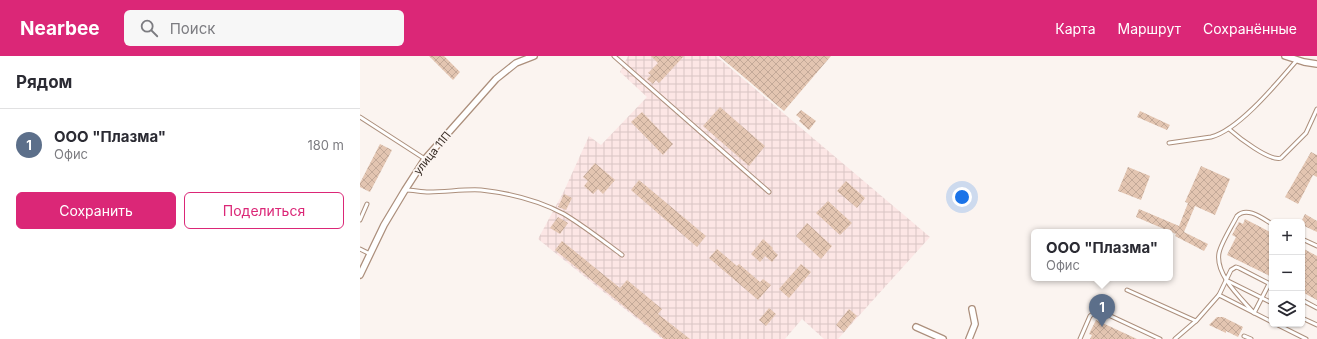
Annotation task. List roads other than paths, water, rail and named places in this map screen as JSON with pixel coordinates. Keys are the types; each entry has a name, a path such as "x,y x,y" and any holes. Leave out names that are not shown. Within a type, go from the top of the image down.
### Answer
{"street":[{"name":"улица 11П","path":"360,275 362,263 370,254 384,224 426,159 496,79 516,64 534,56"},
{"path":"1285,56 1317,64"},
{"path":"969,339 975,324 972,309"},
{"path":"916,327 943,339"}],"lane":[{"path":"614,56 769,192"},
{"path":"1169,143 1211,137 1230,129 1272,89 1297,60"},
{"path":"1230,129 1240,138 1277,160 1281,158 1306,133 1317,109"},
{"path":"360,117 426,159"},
{"path":"405,190 428,192 481,190 496,192 531,201 555,210 568,217 622,255"},
{"path":"360,220 367,204"},
{"path":"1254,314 1226,280 1219,264 1219,251 1240,213 1249,212 1269,222"},
{"path":"1305,240 1317,246"},
{"path":"360,250 370,254"},
{"path":"1175,339 1196,321 1218,295 1231,270 1236,268 1269,284"},
{"path":"1226,280 1269,302"},
{"path":"1254,314 1269,287"},
{"path":"1127,290 1196,321"},
{"path":"1218,295 1269,321"},
{"path":"1305,302 1317,308"},
{"path":"1080,339 1090,316 1097,311 1100,311 1160,339"},
{"path":"1305,319 1317,325"},
{"path":"1282,327 1306,339"},
{"path":"1244,336 1251,339"}],"place":[{"name":"ООО \"Плазма\"","path":"1102,327"}]}
